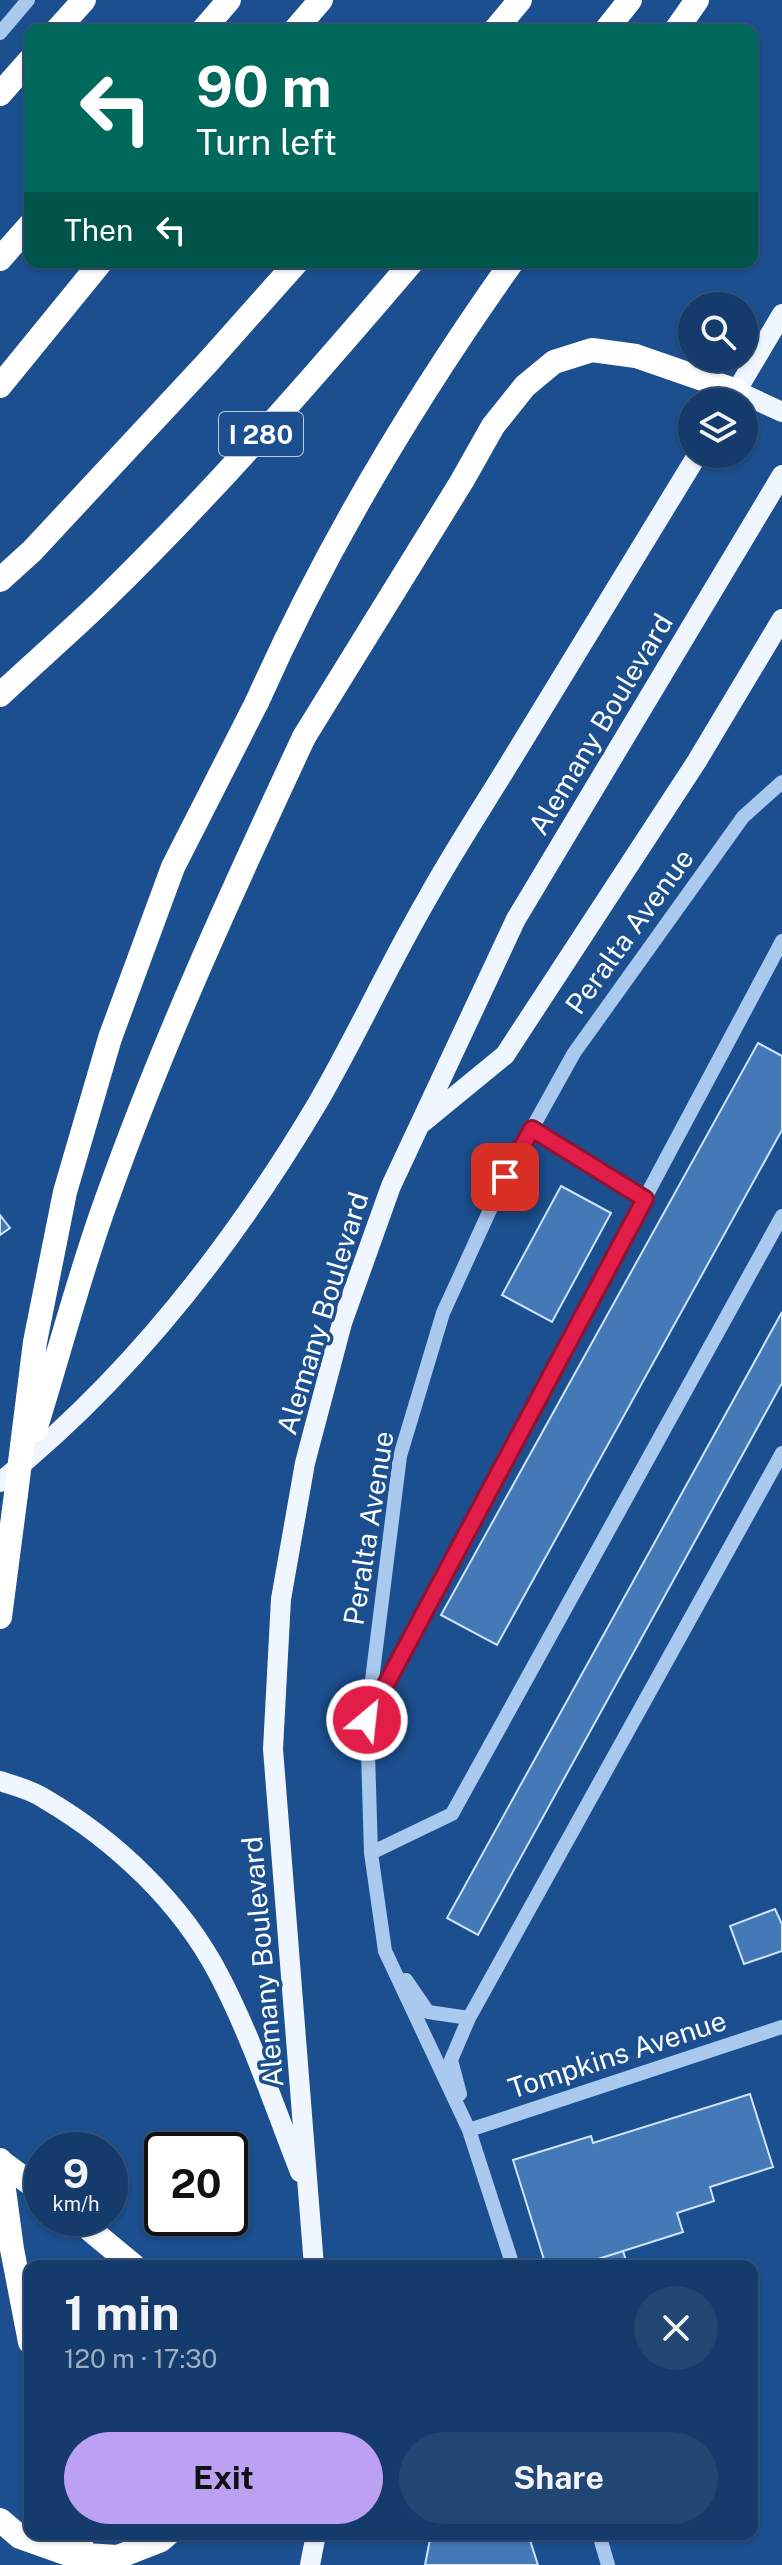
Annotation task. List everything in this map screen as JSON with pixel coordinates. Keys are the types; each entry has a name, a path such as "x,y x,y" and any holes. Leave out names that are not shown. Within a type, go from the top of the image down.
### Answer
{"highway":[{"path":"62,24 84,0"},
{"path":"208,24 229,0"},
{"path":"300,24 321,0"},
{"path":"500,24 520,0"},
{"path":"611,24 630,0"},
{"path":"680,24 697,0"},
{"path":"0,94 24,67"},
{"path":"0,259 24,232"},
{"path":"0,386 96,268"},
{"path":"0,580 32,551 292,268"},
{"name":"I 280","path":"0,695 104,599 246,451 407,268"},
{"path":"0,1617 8,1488 65,1192 110,1038 173,867 306,598 350,518 450,352 508,268"},
{"path":"8,1488 107,1196 163,1052 232,890 304,737 493,426 525,386 554,362 592,350 636,356 712,388"},
{"path":"5,2164 24,2178"},
{"path":"5,2164 12,2249 24,2311"},
{"path":"98,2236 127,2260"},
{"path":"0,2520 24,2538"},
{"path":"28,2540 68,2554 118,2557 161,2540"},
{"path":"80,2540 87,2565"}],"main road":[{"path":"738,388 782,314"},
{"path":"758,405 782,412"},
{"name":"Alemany Boulevard","path":"8,1488 38,1452 99,1394 173,1308 267,1183 357,1032 427,899 689,468"},
{"name":"Alemany Boulevard","path":"313,2260 273,1749 281,1599 305,1463 342,1323 391,1186 516,919 782,475"},
{"path":"416,1128 505,1055 697,761 782,619"},
{"path":"0,1781 43,1797 92,1830 142,1874 184,1921 218,1972 244,2028 308,2195"},
{"path":"310,2565 315,2540"}],"street":[{"path":"0,33 28,0"},
{"name":"Peralta Avenue","path":"511,2260 469,2130 385,1951 371,1853 367,1720 400,1456 443,1313 505,1177 574,1053 743,817 782,782"},
{"path":"367,1720 782,941"},
{"path":"532,1129 645,1199"},
{"path":"371,1853 452,1814 782,1216"},
{"path":"469,2130 451,2060 469,2018 782,1453"},
{"path":"385,1951 428,2012 469,2018"},
{"name":"Tompkins Avenue","path":"469,2130 782,2027"},
{"path":"601,2540 608,2565"}],"building":[{"path":"758,1043 782,1056 782,1130 497,1645 441,1615"},
{"path":"561,1186 611,1213 552,1322 502,1295"},
{"path":"0,1215 10,1228 0,1235"},
{"path":"782,1312 782,1383 478,1935 447,1918"},
{"path":"775,1909 782,1924 782,1951 744,1964 730,1926"},
{"path":"750,2094 773,2167 710,2187 714,2201 677,2213 683,2232 595,2260 544,2260 513,2160 591,2136 593,2143"},
{"path":"623,2251 626,2260 595,2260"},
{"path":"430,2540 530,2540 538,2565 425,2565"}],"route":[{"path":"367,1720 645,1199 532,1129 505,1177"}]}
